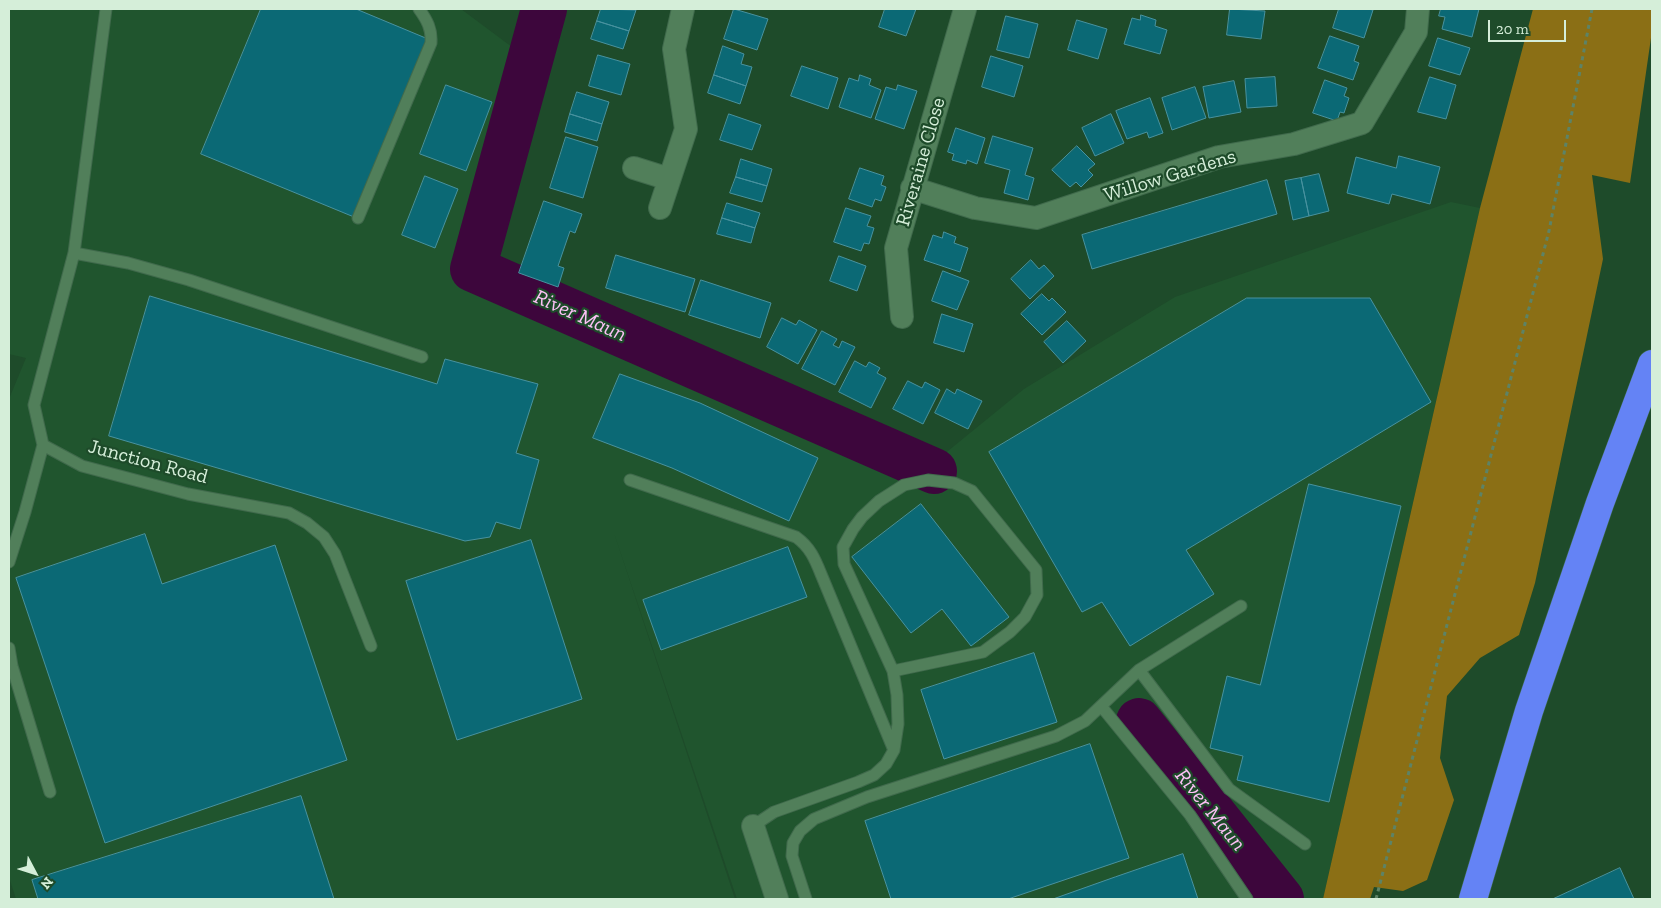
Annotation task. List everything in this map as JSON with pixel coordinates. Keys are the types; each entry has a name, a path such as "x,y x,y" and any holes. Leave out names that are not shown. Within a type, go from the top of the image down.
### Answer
{"highway":[{"path":"1473,899 1529,710 1600,503 1652,364"}],"street":[{"path":"660,208 686,129 674,49 683,9"},
{"name":"Riveraine Close","path":"902,317 896,248 965,9"},
{"name":"Willow Gardens","path":"912,188 975,208 1036,218 1219,158 1294,144 1362,123 1416,32 1418,9"},
{"path":"634,168 669,179"},
{"path":"753,826 777,899"}],"lane":[{"path":"9,562 43,445 34,405 74,253 106,9"},
{"path":"358,218 431,43 432,34 430,27 419,9"},
{"path":"74,253 128,263 189,280 422,357"},
{"name":"Junction Road","path":"43,445 82,466 188,494 289,513 307,523 324,537 335,554 371,646"},
{"path":"630,480 796,537 805,543 822,574 894,750"},
{"path":"753,826 774,812 874,775 886,764 894,750 898,724 897,694 893,671 844,564 843,547 862,517 879,501 904,485 928,480 954,483 972,491 1036,570 1037,594 1025,617 1010,632 983,652 893,671"},
{"path":"806,899 792,856 793,843 800,831 814,819 867,797 1056,736 1085,721 1139,670 1241,606"},
{"path":"9,648 12,666 50,792"},
{"path":"1139,670 1229,789 1305,844"},
{"path":"1101,706 1190,815 1246,899"}],"path":[{"path":"1376,899 1549,231 1592,9"}],"shaded area":[{"path":"9,9 461,9 524,56 458,286 542,315 932,464 1024,389 1175,297 1451,202 1480,208 1323,899 737,899 614,533 735,899 16,899 9,877 9,399 26,358 9,354"},
{"path":"1533,9 1652,9 1652,31 1630,183 1592,175 1603,259 1535,583 1519,635 1480,658 1447,696 1440,758 1454,800 1427,880 1403,891 1374,887 1370,899 1323,899 1480,208"}],"building":[{"path":"261,9 356,9 428,39 354,217 201,154"},
{"path":"601,9 636,10 629,31 597,21"},
{"path":"734,9 768,19 757,50 724,39"},
{"path":"885,9 916,9 906,36 879,27"},
{"path":"1230,9 1265,11 1261,39 1227,35"},
{"path":"1339,9 1373,10 1364,38 1333,28"},
{"path":"1441,9 1479,9 1472,37 1442,29 1445,17 1439,16"},
{"path":"1141,15 1156,20 1155,26 1167,30 1160,54 1124,44 1132,18 1140,20"},
{"path":"1006,16 1038,24 1029,58 997,50"},
{"path":"1077,20 1107,29 1098,59 1068,50"},
{"path":"597,21 629,31 623,49 591,39"},
{"path":"1330,36 1359,46 1354,61 1359,63 1353,80 1318,68"},
{"path":"1438,38 1470,48 1460,75 1429,66"},
{"path":"723,46 744,54 741,64 752,67 746,86 714,75"},
{"path":"598,55 630,64 621,95 589,86"},
{"path":"991,56 1023,66 1014,97 982,87"},
{"path":"802,66 838,78 828,109 791,96"},
{"path":"714,75 746,86 740,104 708,93"},
{"path":"860,75 871,79 869,85 881,90 871,118 839,107 849,78 858,81"},
{"path":"1275,77 1277,106 1247,108 1245,79"},
{"path":"1430,77 1456,85 1446,119 1418,112"},
{"path":"1325,80 1347,88 1344,96 1349,98 1344,113 1340,112 1337,121 1313,113"},
{"path":"1234,81 1241,112 1209,118 1203,87"},
{"path":"446,85 492,102 466,171 420,154"},
{"path":"898,85 917,91 904,129 875,119 886,87 896,90"},
{"path":"1195,87 1206,118 1172,130 1162,98"},
{"path":"577,92 609,102 602,124 570,114"},
{"path":"1150,98 1163,133 1149,138 1147,132 1127,139 1116,111"},
{"path":"570,114 602,124 597,141 565,132"},
{"path":"729,114 761,125 752,150 720,140"},
{"path":"1111,114 1124,143 1095,156 1082,128"},
{"path":"956,128 985,138 977,164 967,160 966,164 952,160 954,154 948,152"},
{"path":"993,136 1033,148 1025,175 1034,178 1028,200 1004,193 1010,170 985,163"},
{"path":"566,137 598,147 583,198 550,188"},
{"path":"1077,146 1095,164 1088,170 1093,175 1081,187 1076,182 1070,187 1052,170"},
{"path":"1399,156 1440,167 1430,204 1392,194 1389,204 1347,193 1356,157 1396,168"},
{"path":"741,159 772,169 767,186 736,177"},
{"path":"860,168 884,176 881,185 886,187 881,201 875,199 872,207 849,199"},
{"path":"1319,174 1329,211 1309,216 1301,178"},
{"path":"425,176 458,189 435,248 402,235"},
{"path":"736,177 767,186 762,202 730,193"},
{"path":"1301,178 1309,216 1293,220 1285,181"},
{"path":"1267,180 1277,214 1092,269 1082,235"},
{"path":"544,201 582,214 575,233 570,231 558,266 564,268 558,287 519,273"},
{"path":"727,203 760,213 755,228 722,218"},
{"path":"846,208 871,216 867,226 874,228 869,244 864,243 861,251 834,242"},
{"path":"722,218 755,228 751,243 717,234"},
{"path":"944,232 956,237 954,243 968,248 960,272 924,260 933,235 942,238"},
{"path":"616,255 695,279 685,312 606,288"},
{"path":"839,256 866,266 857,291 830,281"},
{"path":"1031,260 1039,269 1044,265 1054,276 1030,299 1011,279"},
{"path":"943,271 969,281 957,310 932,301"},
{"path":"701,280 771,303 760,338 689,315"},
{"path":"1042,294 1049,301 1052,298 1066,312 1042,335 1021,314"},
{"path":"150,296 437,384 445,359 538,384 516,453 539,460 520,529 496,522 490,537 465,541 109,436"},
{"path":"1247,298 1370,298 1431,402 1186,550 1214,594 1130,646 1102,602 1082,612 989,452"},
{"path":"942,314 973,324 964,352 934,343"},
{"path":"782,318 796,325 799,320 817,330 798,364 767,347"},
{"path":"1067,321 1086,341 1063,363 1044,342"},
{"path":"822,331 837,339 833,345 839,348 842,341 855,347 835,385 802,369"},
{"path":"855,361 866,367 869,362 880,368 877,373 886,378 871,408 839,392"},
{"path":"620,374 700,403 818,458 789,521 672,468 593,438"},
{"path":"908,381 922,388 925,382 940,390 923,424 893,409"},
{"path":"947,389 955,394 957,389 982,401 968,429 935,413"},
{"path":"1309,484 1401,506 1329,802 1237,780 1243,756 1210,748 1227,676 1260,685"},
{"path":"921,504 1009,617 971,646 942,609 911,633 852,557"},
{"path":"145,534 162,584 275,545 347,760 105,843 16,578"},
{"path":"531,540 582,699 457,740 406,581"},
{"path":"788,547 807,597 661,650 643,600"},
{"path":"1034,653 1057,722 944,759 921,690"},
{"path":"1090,744 1129,858 1008,899 891,899 865,821"},
{"path":"301,796 334,899 38,899 32,880"},
{"path":"1183,854 1198,899 1053,899 1115,877"},
{"path":"1620,868 1634,899 1553,899"}],"waterway":[{"name":"River Maun","path":"544,9 473,269 934,471"},
{"name":"River Maun","path":"1139,721 1281,899"}]}
